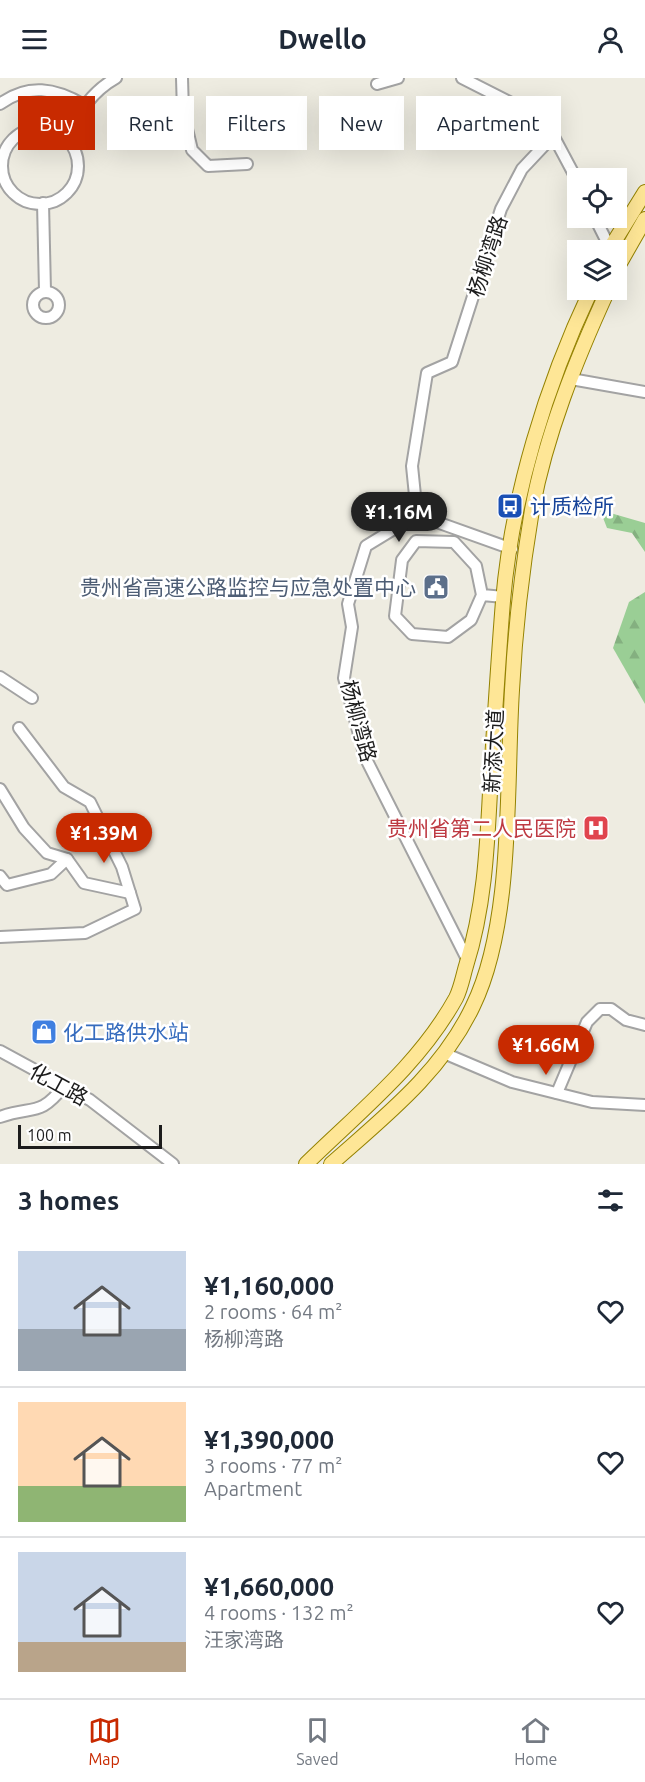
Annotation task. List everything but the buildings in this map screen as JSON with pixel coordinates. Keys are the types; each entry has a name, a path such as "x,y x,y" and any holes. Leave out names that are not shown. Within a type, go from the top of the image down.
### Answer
{"main road":[{"path":"621,240 645,192"},
{"path":"625,240 645,219"},
{"name":"新添大道","path":"306,1164 387,1089 427,1044 457,996 468,961 485,883 504,597 518,507 541,416 571,333 586,300"},
{"name":"新添大道","path":"331,1164 399,1103 446,1054 474,1005 494,944 502,884 512,689 520,599 533,509 556,420 604,300"}],"street":[{"path":"93,96 104,85 116,78"},
{"path":"182,78 183,112 192,150 208,166 247,164"},
{"path":"377,84 398,78"},
{"path":"462,78 498,96"},
{"path":"0,104 8,98 34,90 50,90 68,96"},
{"path":"18,137 8,146 1,170 7,184 15,194 26,200 43,203 60,198 75,180 77,157 73,150"},
{"name":"杨柳湾路","path":"468,961 365,757 344,678 352,627 348,604 366,546 417,514 412,466 427,373 452,362 501,209 522,169 540,150"},
{"path":"561,150 570,168"},
{"path":"43,203 45,291"},
{"path":"571,379 645,392"},
{"path":"417,514 512,549"},
{"path":"416,541 454,542 476,567 482,595 471,620 448,638 412,634 395,616 402,560 416,541"},
{"path":"482,595 504,597"},
{"path":"0,677 32,698"},
{"path":"0,937 85,933 135,909 122,867 90,802 64,787 19,728"},
{"path":"0,789 24,828 47,853 66,859 84,883 130,893"},
{"path":"0,876 8,885 51,874 66,859"},
{"path":"557,1093 587,1022 600,1009 611,1009 626,1020 645,1025"},
{"name":"化工路","path":"0,1051 90,1100 173,1164"},
{"path":"446,1054 512,1082 592,1102 645,1105"},
{"path":"0,1117 40,1109 50,1104 64,1086"}],"green space":[{"path":"600,510 645,523 645,552 632,533 607,528"},
{"path":"645,592 645,704 613,648 629,602"}],"place":[{"name":"计质检所","path":"510,506"},
{"name":"贵州省高速公路监控与应急处置中心","path":"436,587"},
{"name":"贵州省第二人民医院","path":"596,828"},
{"name":"化工路供水站","path":"44,1032"}]}
